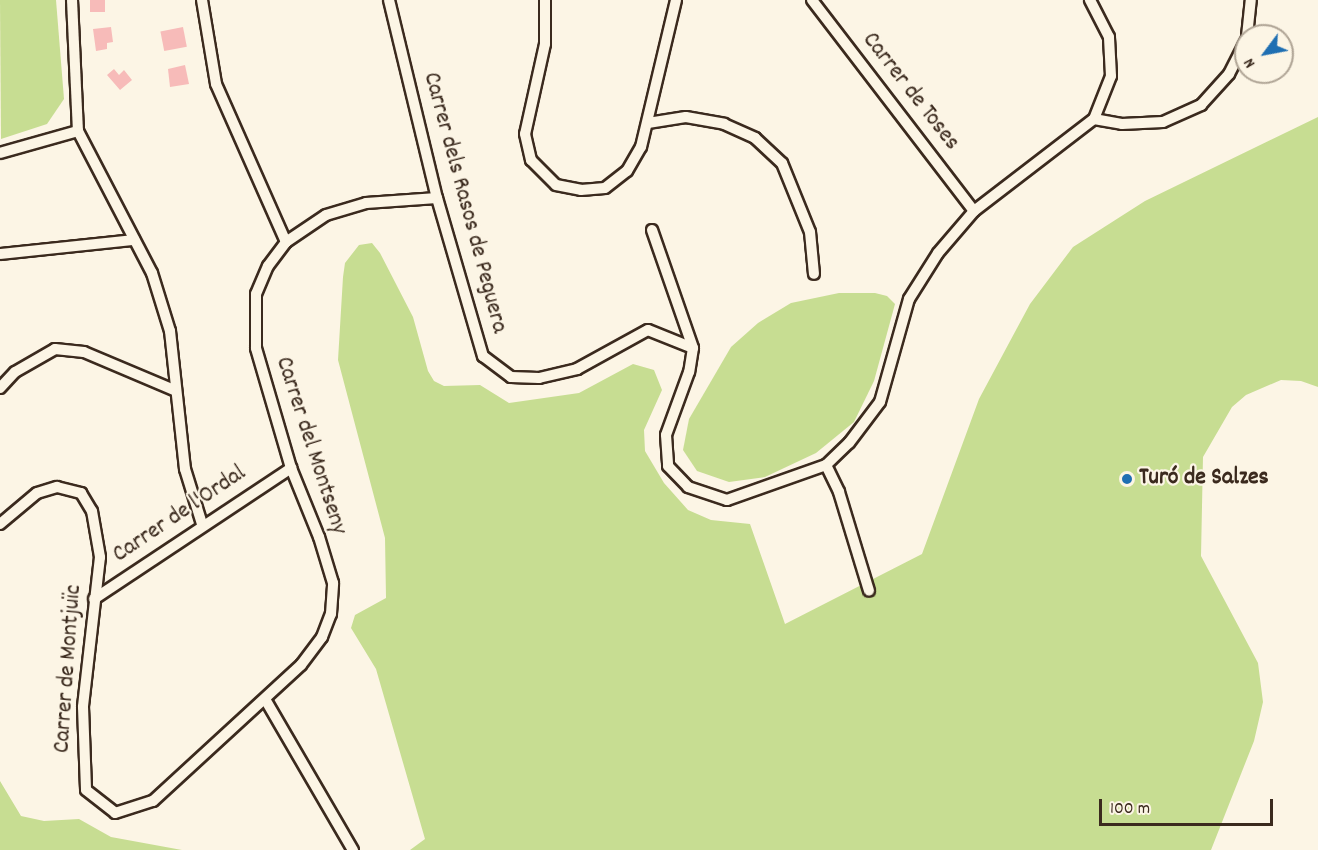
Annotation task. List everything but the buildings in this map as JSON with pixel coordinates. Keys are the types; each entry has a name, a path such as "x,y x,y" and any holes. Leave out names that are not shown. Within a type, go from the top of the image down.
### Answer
{"street":[{"path":"72,0 78,131 152,273 170,331 174,390 185,469 202,524"},
{"path":"202,0 216,84 286,242"},
{"name":"Carrer dels Rasos de Peguera","path":"389,0 437,198 483,356 511,377 539,378 577,369 648,330 693,348"},
{"path":"545,0 545,44 525,134 531,160 556,185 581,190 605,188 627,171 648,123 676,0"},
{"name":"Carrer de Toses","path":"812,0 974,211"},
{"path":"652,230 693,348 689,372 666,435 668,466 688,487 727,500 826,465 849,443 880,402 909,299 938,253 974,211 1094,118 1111,76 1109,37 1090,0"},
{"path":"1248,24 1251,0"},
{"path":"1094,118 1122,124 1163,122 1201,105 1229,74 1234,64"},
{"path":"648,123 686,117 724,124 754,138 776,157 782,163 810,232 814,274"},
{"path":"0,153 78,131"},
{"name":"Carrer del Montseny","path":"265,699 302,665 322,637 331,614 333,583 319,537 291,468 256,348 256,294 268,266 286,242 326,215 366,203 437,198"},
{"path":"0,254 134,240"},
{"path":"0,388 15,372 55,348 84,352 174,390"},
{"path":"826,465 839,492 869,591"},
{"name":"Carrer de l'Ordal","path":"94,599 202,524 291,468"},
{"name":"Carrer de Montjuïc","path":"0,524 37,493 57,487 81,494 92,511 100,557 94,599 82,757 86,790 114,813 153,801 265,699"},
{"path":"265,699 353,850"}],"green space":[{"path":"0,0 56,0 64,99 47,124 1,139"},
{"path":"1318,117 1318,387 1301,381 1281,380 1246,395 1232,407 1203,457 1201,556 1258,663 1263,702 1254,741 1211,850 410,850 425,839 376,669 351,628 355,615 386,598 385,538 338,360 345,263 359,245 372,243 380,253 413,317 428,371 434,381 444,386 480,385 509,403 579,393 633,364 654,370 662,390 644,430 645,451 664,483 688,510 711,520 750,524 785,624 922,554 979,399 1030,304 1073,247 1145,201"},
{"path":"839,293 875,293 887,296 895,304 874,381 854,422 816,453 765,477 729,482 697,471 683,450 689,419 731,347 758,323 791,303"},
{"path":"0,781 21,816 44,821 79,819 111,837 182,850 0,850"}],"place":[{"name":"Turó de Salzes","path":"1127,479"}]}
